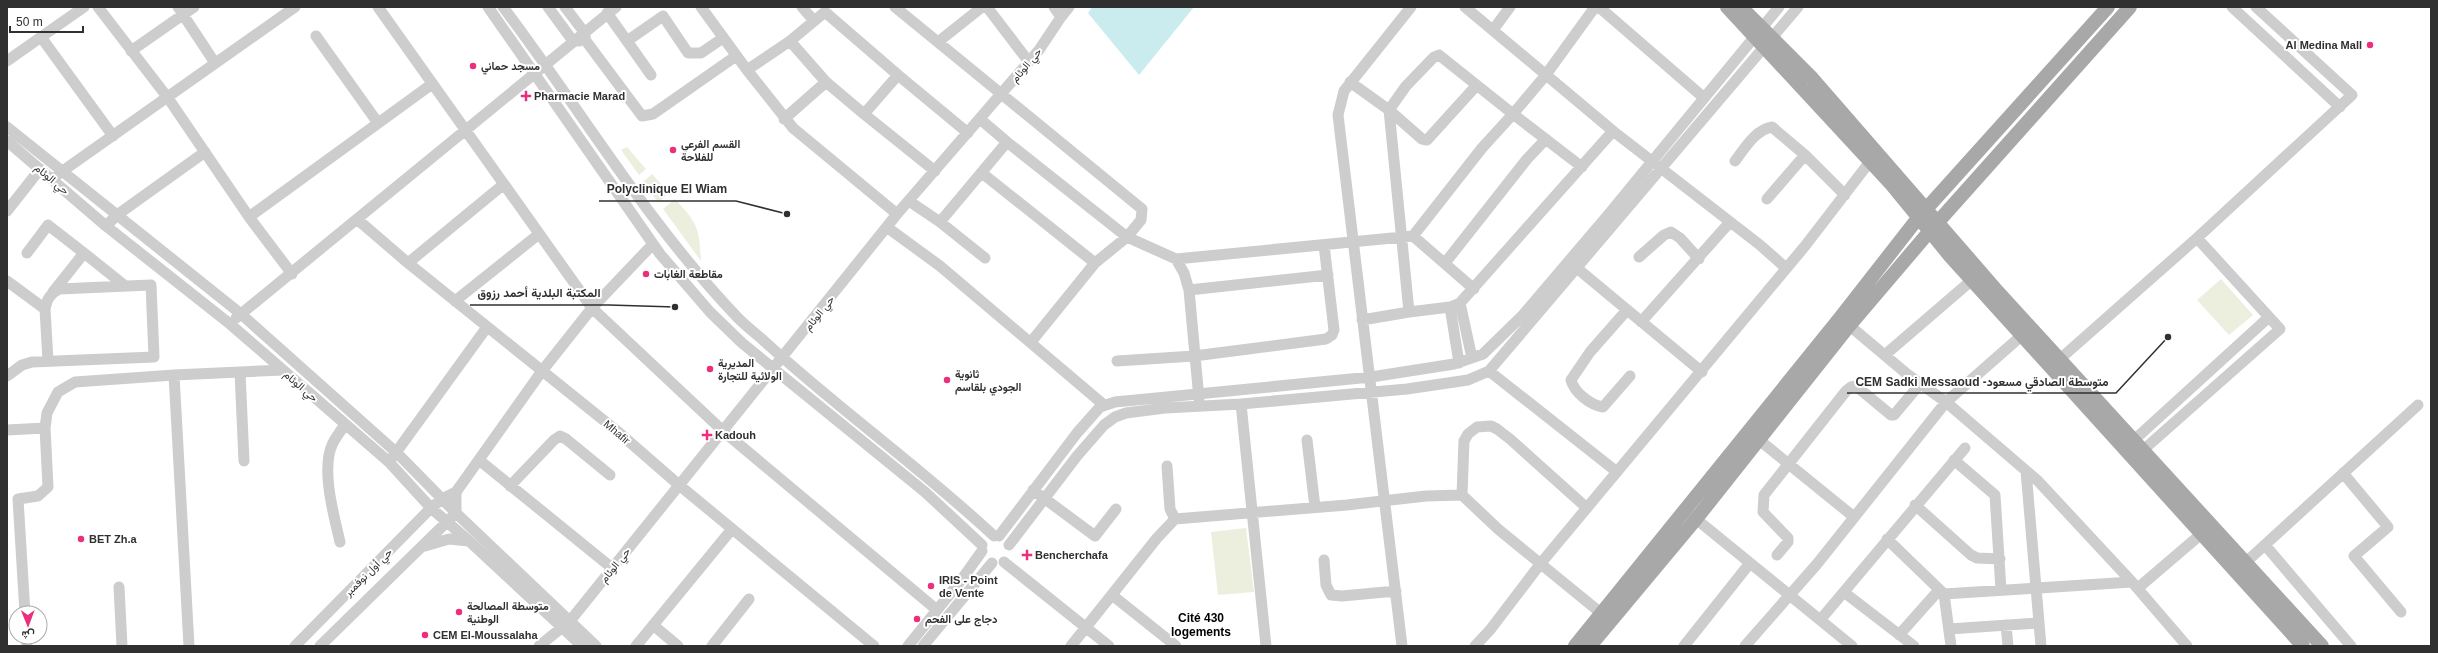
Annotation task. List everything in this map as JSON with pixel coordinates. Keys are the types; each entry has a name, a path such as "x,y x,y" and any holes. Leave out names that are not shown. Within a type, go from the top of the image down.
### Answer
{"main road":[{"path":"1727,7 1768,43 1873,157 1934,227 1998,292 2027,330 2205,530 2259,588 2322,646"},
{"path":"1742,7 1757,32"},
{"path":"1575,646 1606,617 1844,322 1922,213 2108,7"},
{"path":"1844,322 1934,227 2130,7"},
{"path":"1934,227 1972,280 2060,359 2138,446 2205,530 2245,563 2259,588 2303,646"},
{"path":"1590,646 1606,617"}],"street":[{"path":"7,61 84,7"},
{"path":"98,7 168,98 249,217 292,274"},
{"path":"131,51 181,11 194,7"},
{"path":"51,178 168,98 295,7"},
{"path":"378,7 592,308 723,431 937,610"},
{"path":"488,7 653,244 681,280 710,312 742,343 925,492 982,548 985,559 992,563 1004,562 1109,646"},
{"path":"503,7 546,64 673,243 702,280 740,320 782,359 1009,545"},
{"path":"548,7 572,41"},
{"path":"565,7 637,113 645,117 653,114 736,56"},
{"path":"701,7 784,119 897,214"},
{"path":"802,7 814,21"},
{"path":"938,42 982,7"},
{"path":"987,7 1029,62"},
{"path":"1054,7 1061,17"},
{"name":"حي الوئام","path":"567,624 888,228 897,214 1029,62 1048,38 1069,7"},
{"path":"1402,646 1371,391 1371,377 1352,241 1338,115 1340,100 1350,82 1411,7"},
{"path":"1464,7 1493,30 1545,76 1786,268"},
{"path":"1493,30 1510,7"},
{"path":"1413,236 1482,148 1545,76 1595,7"},
{"path":"1599,7 1703,97"},
{"path":"908,646 937,610 982,548 986,539 997,536 1077,433 1104,405 1115,402 1198,393 1371,377 1459,363 1483,354 1522,316 1779,7"},
{"path":"1004,562 1009,554 1009,545 1046,499 1077,456 1104,425 1115,417 1126,413 1408,389 1468,380 1489,371 1578,269 1629,206 1662,169 1798,7"},
{"path":"2232,7 2340,107"},
{"path":"2060,359 2198,238 2352,96 2256,7"},
{"path":"902,9 938,42 1001,95 1142,209 1141,220 1127,237 1095,263 1031,342"},
{"path":"230,324 535,74 572,41 585,37 611,10 627,41 651,75"},
{"path":"747,70 790,41 827,10 898,76 968,133"},
{"path":"181,11 215,63"},
{"path":"627,41 662,16 688,52 701,53 723,38"},
{"path":"316,36 378,123"},
{"path":"41,37 113,136"},
{"path":"790,41 826,82 935,172"},
{"path":"1409,312 1388,110 1406,86 1434,57 1439,55 1476,86 1582,168"},
{"path":"864,114 898,76"},
{"path":"784,119 826,82"},
{"path":"1350,82 1388,110 1422,139 1427,140 1476,86"},
{"path":"249,217 432,84"},
{"path":"980,119 1127,237 1176,259 1413,236 1474,289"},
{"name":"حي الوئام","path":"7,127 241,314 397,453 567,624 582,646"},
{"path":"1735,161 1756,135 1764,128 1772,127 1805,155 1845,195"},
{"path":"1362,320 1455,305 1474,289 1613,131"},
{"path":"1445,263 1527,159 1546,139"},
{"name":"حي الوئام","path":"7,141 106,226 230,324 389,462 431,508 567,624 596,646"},
{"path":"940,222 1007,142"},
{"path":"106,226 117,215 205,152"},
{"path":"1768,199 1805,155"},
{"path":"1475,646 1490,630 1540,563 1702,372 1845,195 1873,157"},
{"path":"7,211 40,169"},
{"path":"982,173 1095,263"},
{"path":"408,262 504,184"},
{"path":"909,201 940,222 985,258"},
{"name":"Mhafir","path":"358,220 455,301 617,431 679,485 874,646"},
{"path":"1641,322 1699,259 1730,222"},
{"path":"26,253 48,225 124,285"},
{"path":"888,228 940,266 1104,405"},
{"path":"1639,257 1664,235 1670,232 1680,238 1699,259"},
{"path":"455,301 538,234"},
{"path":"2138,446 2280,329 2198,238"},
{"path":"456,513 456,492 542,371 592,308 653,244"},
{"path":"1117,361 1194,356 1326,339 1332,335 1334,330 1324,245"},
{"path":"48,361 45,309 46,302 84,253"},
{"path":"1176,259 1184,272 1189,290 1199,407"},
{"path":"1578,269 1702,372"},
{"path":"1189,290 1328,275"},
{"path":"1886,354 1972,280"},
{"path":"7,281 45,309"},
{"path":"7,376 22,365 48,361 154,357 151,284 59,289 53,292"},
{"path":"1455,305 1472,358"},
{"path":"1455,305 1459,363"},
{"path":"1627,310 1586,358 1571,380 1573,387 1580,394 1603,407 1630,376"},
{"path":"2138,446 2269,317"},
{"path":"1844,322 1886,354 1920,384 1946,402 2026,471 2135,585 2187,646"},
{"path":"389,462 487,327"},
{"path":"1745,646 1854,518 1946,402 2027,330"},
{"path":"7,499 38,496 48,487 45,428 47,413 58,392 75,382 174,375 283,370"},
{"path":"1489,371 1617,472"},
{"path":"240,372 244,461"},
{"path":"174,375 189,646"},
{"path":"1778,555 1788,542 1788,538 1766,516 1762,506 1764,495 1851,386 1856,386 1863,390 1891,415 1894,415 1920,384"},
{"path":"1241,404 1266,646"},
{"path":"2245,563 2418,405"},
{"path":"340,542 331,504 329,458 332,445 345,424"},
{"path":"1462,495 1464,441 1468,434 1477,427 1491,426 1510,439 1587,508"},
{"path":"7,430 45,428"},
{"path":"1753,434 1854,518"},
{"path":"510,486 554,440 560,436 566,439 610,475"},
{"path":"1307,440 1315,508"},
{"path":"1821,619 1845,593 1915,505 1965,448"},
{"path":"479,460 612,568"},
{"path":"1954,460 1996,495 2002,590"},
{"path":"1167,466 1170,509 1175,519"},
{"path":"2026,471 2041,646"},
{"path":"2343,474 2388,527 2354,556 2401,612"},
{"path":"1033,490 1095,536 1116,509"},
{"name":"حي أول نوفمبر","path":"295,646 431,508 442,499 456,492"},
{"path":"1071,646 1175,519 1315,508 1426,496 1462,495 1498,529 1606,617"},
{"path":"18,499 25,605"},
{"path":"1915,505 1971,555 1977,558 2000,559"},
{"name":"حي أول نوفمبر","path":"320,646 456,513"},
{"path":"1690,514 1821,619 1852,646"},
{"path":"636,646 732,529"},
{"path":"1898,635 1942,592 2037,590 2135,585 2205,530"},
{"path":"421,547 449,539 469,540"},
{"path":"1887,540 1942,592 1950,646"},
{"path":"2265,545 2351,646"},
{"path":"1324,560 1326,585 1331,595 1342,596 1396,591"},
{"path":"923,646 992,563"},
{"path":"1684,646 1750,563"},
{"path":"119,587 122,646"},
{"path":"1845,593 1914,646"},
{"path":"1112,595 1176,646"},
{"path":"712,646 749,599"},
{"path":"1948,629 2039,623"},
{"path":"539,646 567,624"},
{"path":"653,625 678,646"},
{"path":"2006,625 2008,646"}],"green space":[{"path":"627,147 646,169 639,175 621,150"},
{"path":"652,174 669,193 658,202 643,182"},
{"path":"675,199 688,214 696,227 701,261 663,209"},
{"path":"2221,279 2253,315 2229,335 2197,300"},
{"path":"1246,528 1254,592 1218,595 1211,532"}],"water":[{"path":"1092,7 1194,7 1139,75 1088,13"}],"place":[{"name":"Al Medina Mall","path":"2370,45"},
{"name":"مسجد حماني","path":"473,66"},
{"name":"Pharmacie Marad","path":"526,96"},
{"name":"القسم الفرعي للفلاحة","path":"673,150"},
{"name":"Polyclinique El Wiam","path":"787,214"},
{"name":"مقاطعة الغابات","path":"646,274"},
{"name":"المكتبة البلدية أحمد رزوق","path":"675,307"},
{"name":"CEM Sadki Messaoud -متوسطة الصادقي مسعود","path":"2168,337"},
{"name":"المديرية الولائية للتجارة","path":"710,369"},
{"name":"ثانوية الجودي بلقاسم","path":"947,380"},
{"name":"Kadouh","path":"707,435"},
{"name":"BET Zh.a","path":"81,539"},
{"name":"Bencherchafa","path":"1027,555"},
{"name":"IRIS - Point de Vente","path":"931,586"},
{"name":"متوسطة المصالحة الوطنية","path":"459,612"},
{"name":"دجاج على الفحم","path":"917,619"},
{"name":"CEM El-Moussalaha","path":"425,635"}],"district":[{"name":"Cité 430 logements","path":"1201,625"}]}
